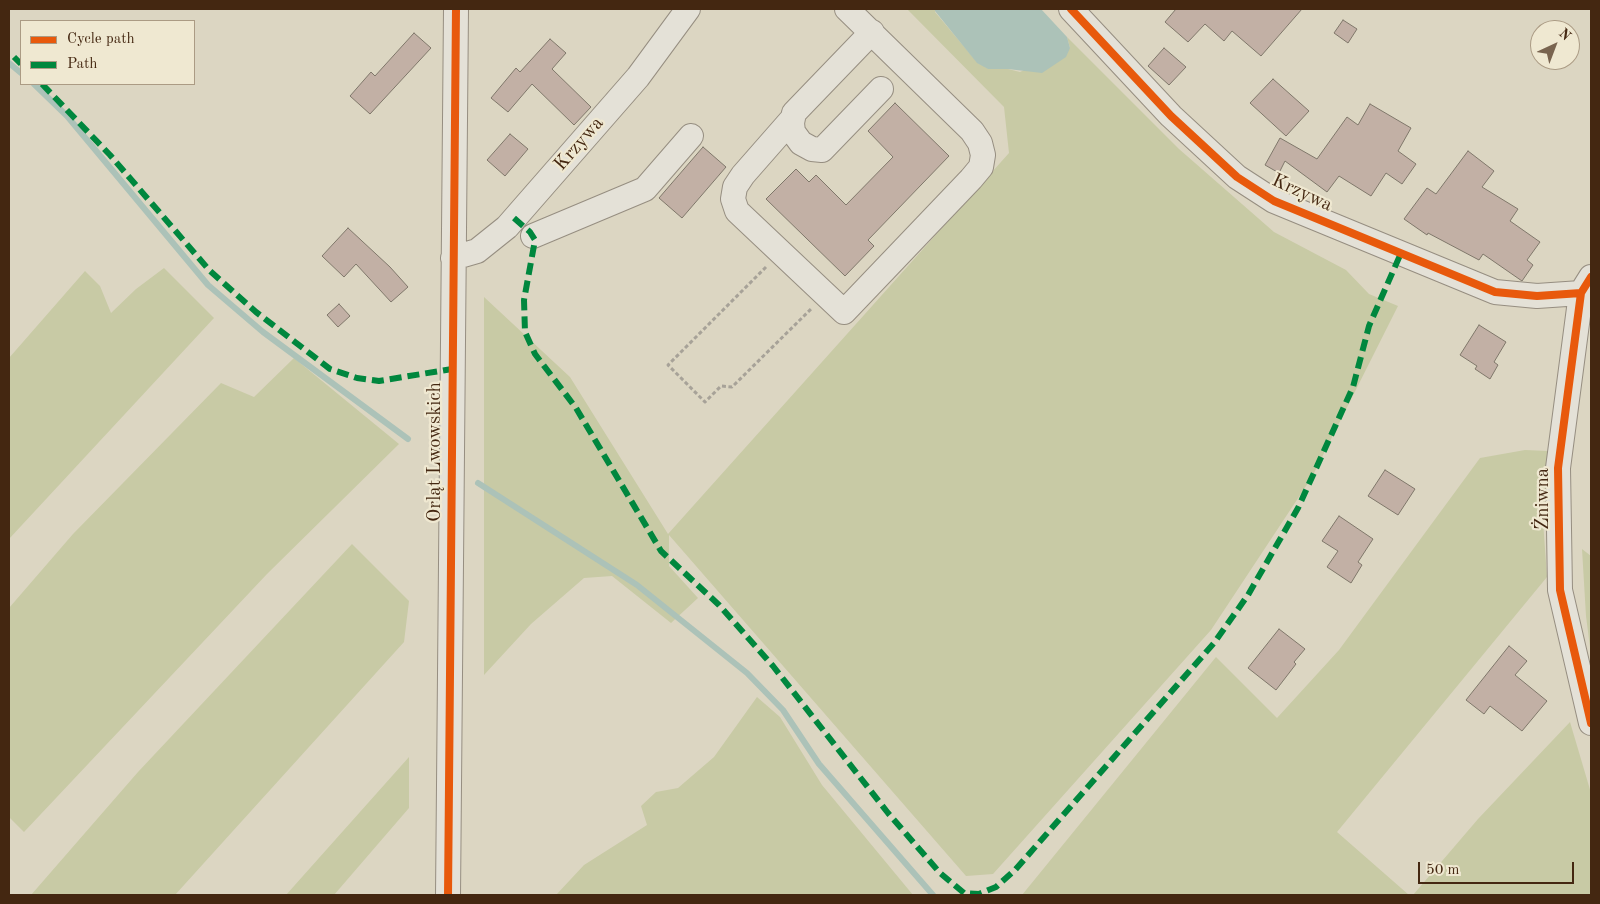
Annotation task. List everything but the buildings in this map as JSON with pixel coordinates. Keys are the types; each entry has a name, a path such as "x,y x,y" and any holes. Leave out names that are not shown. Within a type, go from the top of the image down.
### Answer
{"street":[{"name":"Orląt Lwowskich","path":"448,895 456,9"},
{"name":"Krzywa","path":"453,258 477,251 507,227 638,77 688,9"},
{"path":"793,118 743,175 735,188 733,199 737,211 844,312 971,180 980,167 983,155 980,143 972,131 847,9"},
{"name":"Krzywa","path":"1071,9 1171,116 1237,177 1274,200 1495,292 1537,296 1586,285"},
{"path":"872,32 794,113 793,132 801,143 812,150 822,150 881,89"},
{"path":"533,236 644,189 691,136"},
{"name":"Żniwna","path":"1586,285 1558,468 1560,590 1591,723"}],"path":[{"path":"781,252 668,365 704,402 721,386 732,387 826,294"}],"green space":[{"path":"907,9 935,9 935,12 977,62 989,69 1008,69 1020,72 1070,48 1067,37 1179,149 1274,232 1346,270 1369,294 1398,306 1312,477 1211,630 993,874 966,876 669,535 669,566 698,598 671,623 612,576 584,578 531,624 484,675 484,297 570,377 668,534 1009,153 1004,107"},
{"path":"164,268 214,318 9,539 9,358 85,271 100,286 111,313 136,289"},
{"path":"294,358 399,444 267,574 24,832 9,817 9,608 73,534 221,383 254,397"},
{"path":"1525,450 1548,451 1543,521 1547,577 1337,832 1409,895 1022,895 1216,657 1277,718 1339,650 1480,458"},
{"path":"352,544 409,601 404,642 175,895 31,895 138,772"},
{"path":"1582,549 1591,556 1591,655 1586,616"},
{"path":"757,697 780,717 822,785 913,895 556,895 584,865 647,825 641,806 656,792 678,788 714,757"},
{"path":"1570,722 1591,793 1591,895 1413,895 1478,819"},
{"path":"409,757 409,808 334,895 286,895"}],"shaded area":[{"path":"935,9 1041,9 1067,37 1070,48 1066,57 1042,73 988,69 977,63"}],"waterway":[{"path":"9,63 20,72"},
{"path":"35,85 67,116 208,285 263,332 408,439"},
{"path":"478,483 637,585 747,673 783,710 819,764 933,895"}],"marked path":[{"path":"14,57 20,63"},
{"path":"43,85 110,155 210,271 256,312 330,369 357,378 379,381 452,369"},
{"path":"514,218 530,232 535,240 524,300 525,332 535,354 576,408 661,551 719,605 773,666 888,813 940,873 964,893 979,894 996,887 1015,870 1214,643 1248,595 1298,508 1353,387 1369,326 1401,253"}],"cycle path":[{"path":"448,895 456,9"},
{"path":"1071,9 1171,116 1237,177 1274,201 1495,292 1537,296 1581,293"},
{"path":"1591,277 1581,293 1558,468 1560,590 1591,723"}]}
